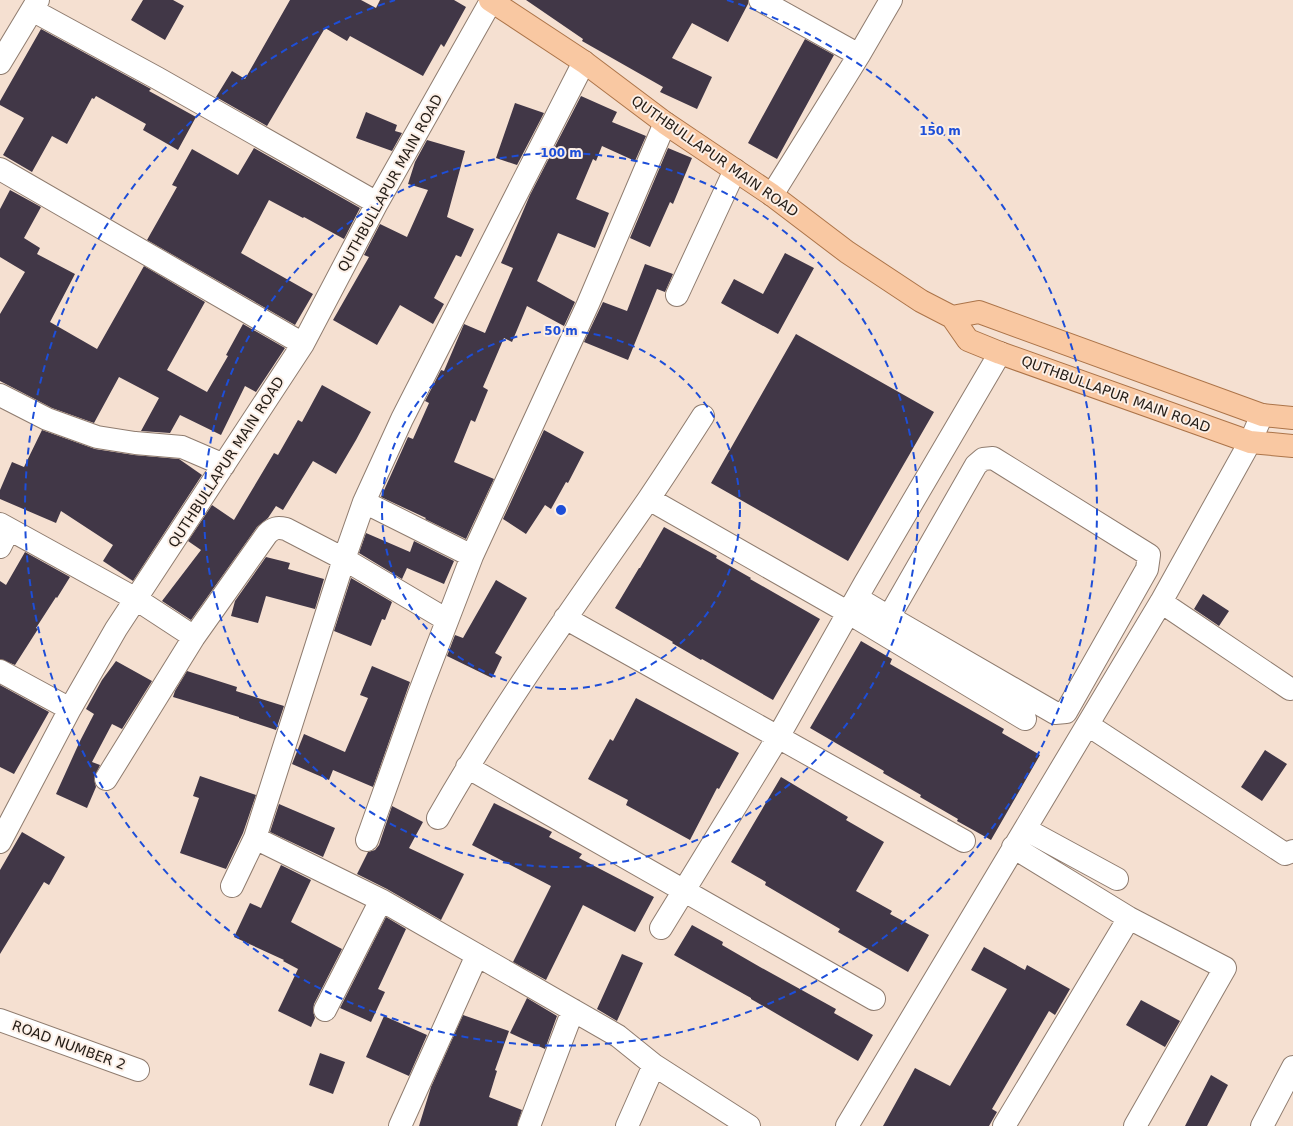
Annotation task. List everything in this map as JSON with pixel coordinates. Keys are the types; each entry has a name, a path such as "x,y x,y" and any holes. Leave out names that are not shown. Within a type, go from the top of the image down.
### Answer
{"main road":[{"name":"QUTHBULLAPUR MAIN ROAD","path":"490,0 584,62 665,123 772,195 847,252 921,301 952,317 968,340 1000,353 1250,442 1293,446"},
{"path":"952,317 978,312 1262,415 1293,418"}],"street":[{"name":"QUTHBULLAPUR MAIN ROAD","path":"0,842 70,709 116,629 303,344 377,204 490,0"},
{"path":"760,0 859,55"},
{"path":"772,195 859,55 891,0"},
{"path":"0,63 35,5 157,78 377,204"},
{"path":"232,886 255,838 344,559 364,502 402,419 584,62"},
{"path":"367,840 411,716 472,556 588,304 665,123"},
{"path":"0,169 303,344"},
{"path":"677,295 735,170"},
{"path":"661,928 778,737 1000,353"},
{"path":"0,395 47,419 97,437 135,443 182,447 224,465"},
{"path":"847,1126 1161,602 1250,442 1262,415"},
{"path":"438,818 467,766 565,618 649,499 703,416"},
{"path":"853,605 889,617 1055,713 1066,712 1147,569 1149,555 993,458 983,459 976,465 889,617"},
{"path":"649,499 853,605 1025,719"},
{"path":"364,502 472,556"},
{"path":"106,780 194,637 272,529 278,527 286,529 344,559 447,620"},
{"path":"3,534 136,599 194,637"},
{"path":"1161,602 1290,689"},
{"path":"565,618 964,841"},
{"path":"0,671 70,709"},
{"path":"1088,725 1285,854 1293,851"},
{"path":"467,766 874,999"},
{"path":"1025,829 1117,879"},
{"path":"255,838 381,900 618,1036 654,1065 749,1126"},
{"path":"1013,847 1129,918 1225,968 1136,1126"},
{"path":"325,1010 381,900"},
{"path":"1004,1126 1129,918"},
{"path":"400,1126 477,955"},
{"path":"529,1126 573,1010"},
{"name":"ROAD NUMBER 2","path":"0,1020 138,1070"},
{"path":"627,1126 654,1065"},
{"path":"1262,1126 1293,1067"}],"building":[{"path":"143,0 173,0 184,6 165,40 131,20"},
{"path":"290,0 361,0 376,8 380,0 454,0 466,7 444,47 441,44 423,76 350,36 347,41 325,28 267,126 216,97 232,71 245,79"},
{"path":"526,0 748,0 748,4 728,42 692,23 672,58 712,77 697,109 660,92 663,87 582,41 583,39"},
{"path":"41,29 151,89 149,91 196,117 178,150 143,130 146,124 96,96 94,99 92,98 67,144 52,136 32,172 3,155 24,118 0,105 0,101"},
{"path":"805,39 834,55 777,159 748,143"},
{"path":"581,96 617,112 612,122 646,136 635,161 602,146 596,161 593,159 576,199 609,213 595,248 558,233 537,281 575,302 564,326 527,306 512,342 504,338 483,387 488,390 475,422 471,420 454,462 494,479 466,539 381,497 408,437 413,439 429,403 425,401 441,370 444,371 464,324 485,333 513,268 501,263 530,195"},
{"path":"515,103 544,113 517,165 496,158"},
{"path":"366,112 397,125 395,131 402,133 392,151 356,138"},
{"path":"427,140 465,151 447,217 474,229 461,257 456,255 434,298 444,304 433,324 400,305 377,345 333,320 369,257 364,255 380,224 407,237 428,190 408,184 415,162"},
{"path":"254,148 360,208 344,239 269,200 241,253 313,294 295,325 147,240 177,187 172,185 192,149 238,175"},
{"path":"668,148 692,158 673,204 670,202 650,247 630,238"},
{"path":"10,190 41,207 24,238 40,248 37,254 75,274 50,322 97,349 144,266 205,302 167,370 207,392 228,356 226,355 243,324 285,348 256,392 245,386 221,435 180,415 170,433 141,431 159,398 119,377 94,423 52,408 0,381 0,314 25,272 0,257 0,209"},
{"path":"785,253 814,268 778,334 721,303 734,279 763,294"},
{"path":"645,264 673,274 665,292 657,289 628,360 584,342 603,302 627,311"},
{"path":"796,334 934,412 848,561 711,483"},
{"path":"322,385 371,412 356,440 336,474 313,461 283,510 276,506 268,518 257,527 191,620 162,601 201,550 188,541 212,505 234,520 274,453 278,455 298,420 302,422"},
{"path":"42,430 95,449 134,455 179,459 202,475 133,581 103,561 113,545 61,511 56,523 0,499 0,490 12,462 24,467"},
{"path":"544,430 584,452 568,483 566,482 551,509 545,505 526,534 503,519"},
{"path":"664,527 717,556 716,558 751,578 750,579 820,619 773,700 702,659 701,660 615,608"},
{"path":"366,533 410,552 414,541 454,561 444,584 407,568 402,579 359,553"},
{"path":"25,552 70,577 36,628 38,629 15,665 0,659 0,581 6,585"},
{"path":"266,557 290,563 288,569 324,579 315,609 266,596 258,623 231,616 235,601"},
{"path":"351,578 392,602 385,620 382,619 371,646 334,631"},
{"path":"496,580 527,598 495,653 502,657 492,678 447,656 455,635 463,638"},
{"path":"1203,594 1229,611 1219,626 1194,609"},
{"path":"861,641 892,659 890,664 1004,729 1002,733 1040,755 991,840 957,821 958,819 920,797 921,795 883,773 884,771 810,728"},
{"path":"116,661 152,681 122,729 112,724 92,762 100,765 94,778 96,787 87,808 56,794 94,714 86,709 102,680"},
{"path":"372,666 410,682 373,787 333,770 329,780 292,764 304,734 345,752 368,698 360,695"},
{"path":"187,671 237,687 236,691 284,706 276,730 173,697"},
{"path":"0,685 49,712 14,774 0,767"},
{"path":"636,698 739,753 719,789 717,788 690,840 626,805 628,800 588,779 610,739 613,741"},
{"path":"1265,750 1287,764 1262,801 1241,787"},
{"path":"200,776 256,795 243,833 226,869 180,853 199,798 193,796"},
{"path":"781,777 848,817 846,820 884,842 856,891 892,911 890,914 929,935 908,972 838,932 840,929 765,885 766,882 731,862"},
{"path":"494,803 552,832 549,837 582,854 579,858 654,897 635,932 583,905 546,980 513,962 551,886 472,845"},
{"path":"279,804 335,828 323,857 270,832"},
{"path":"392,806 423,822 409,848 464,874 441,920 387,889 357,874 368,852 375,850 379,845"},
{"path":"22,832 65,857 49,885 44,882 0,954 0,870"},
{"path":"281,865 311,880 291,922 342,949 314,1004 313,1011 315,1018 311,1027 278,1011 298,969 283,961 284,960 234,937 250,903 261,908"},
{"path":"386,917 406,929 378,989 385,992 371,1022 340,1008"},
{"path":"692,925 723,942 722,945 836,1009 834,1013 873,1035 858,1061 674,955"},
{"path":"984,947 1025,970 1027,965 1070,989 1055,1015 1049,1011 992,1109 997,1112 989,1126 883,1126 915,1068 950,1086 1007,989 971,970"},
{"path":"622,954 643,963 617,1021 597,1009"},
{"path":"527,998 557,1016 545,1049 510,1033"},
{"path":"1141,1000 1180,1021 1165,1047 1126,1025"},
{"path":"463,1015 509,1031 495,1070 497,1071 489,1097 522,1110 517,1126 419,1126 431,1087"},
{"path":"384,1016 427,1035 409,1076 366,1057"},
{"path":"320,1053 345,1062 333,1094 309,1085"},
{"path":"1211,1075 1228,1085 1207,1126 1185,1126"}]}
